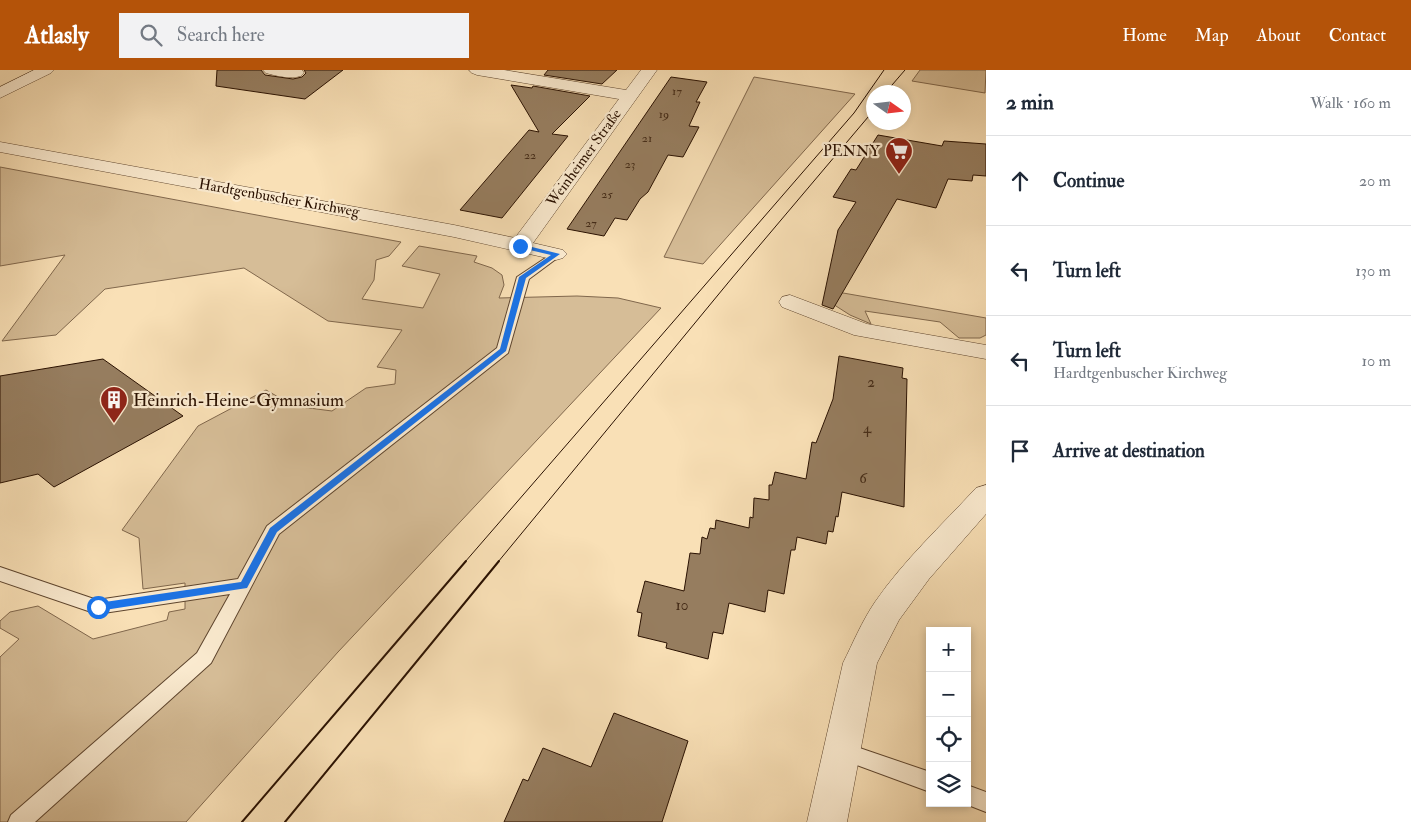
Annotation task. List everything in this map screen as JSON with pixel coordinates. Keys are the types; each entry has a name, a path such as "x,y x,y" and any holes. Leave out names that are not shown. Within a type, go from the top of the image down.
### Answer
{"street":[{"path":"0,94 46,70"},
{"path":"271,70 296,74"},
{"path":"477,70 630,96"},
{"name":"Weinheimer Straße","path":"520,246 649,70"},
{"name":"Hardtgenbuscher Kirchweg","path":"0,148 454,231 556,254"},
{"path":"790,302 862,330 986,352"},
{"path":"827,822 860,663 886,612 918,571 986,495"}],"lane":[{"path":"19,822 204,658 273,530 503,350 522,277 556,254"},
{"path":"0,574 98,607 244,585"},
{"path":"842,751 926,781"},
{"path":"971,796 986,802"}],"shaded area":[{"path":"920,70 986,70 985,93 912,81"},
{"path":"754,77 855,94 703,264 664,257"},
{"path":"0,167 401,242 389,256 376,260 374,280 362,299 423,308 440,274 402,266 419,246 477,256 474,262 492,268 502,275 504,285 499,298 577,296 618,298 661,308 338,652 186,822 0,822 0,657 19,639 0,628 0,621 10,612 38,606 93,639 167,620 169,612 185,609 185,583 143,589 139,538 122,530 198,426 266,390 294,406 332,411 366,388 395,384 396,370 377,367 402,330 328,321 244,268 105,289 56,335 2,341 65,255 0,266"},
{"path":"826,290 986,318 986,335 980,338 959,338 940,322 865,311 871,324 850,315 825,299"}],"building":[{"path":"217,70 261,70 265,75 293,79 302,77 306,73 304,70 343,70 305,99 216,86"},
{"path":"548,70 617,70 602,84 544,75"},
{"path":"671,77 707,82 696,102 700,102 689,126 699,127 683,157 668,155 648,192 640,199 627,220 615,218 604,236 567,229"},
{"path":"511,85 532,88 533,86 590,96 552,134 568,136 502,218 460,210 529,130 539,132"},
{"path":"878,135 942,146 944,141 986,144 986,176 973,175 972,181 948,179 936,208 897,199 833,309 822,305 838,230 856,202 833,197 851,169 856,170"},
{"path":"839,356 903,368 902,378 907,379 904,507 842,492 838,517 836,516 833,532 828,531 826,544 797,537 795,550 791,550 784,594 768,590 765,612 729,603 723,634 713,632 708,659 666,648 667,643 638,636 642,613 637,612 645,581 684,591 690,553 700,554 702,537 707,539 710,528 715,529 716,520 749,528 750,517 753,518 754,498 769,500 769,485 772,485 775,472 806,479 812,442 816,443 833,399"},
{"name":"Heinrich-Heine-Gymnasium","path":"103,359 183,416 54,487 38,474 0,483 0,376"},
{"path":"614,713 688,741 662,822 504,822 523,779 528,781 543,748 591,767"}],"tram line":[{"path":"465,562 854,113 884,70"},
{"path":"892,85 905,70"},
{"path":"498,562 732,278 866,119"},
{"path":"242,822 466,561"},
{"path":"285,822 499,561"}],"place":[{"name":"PENNY","path":"899,175"},
{"name":"Heinrich-Heine-Gymnasium","path":"114,424"}],"route":[{"path":"98,607 184,596 244,585 273,530 503,350 522,277 556,254 520,246"}]}
